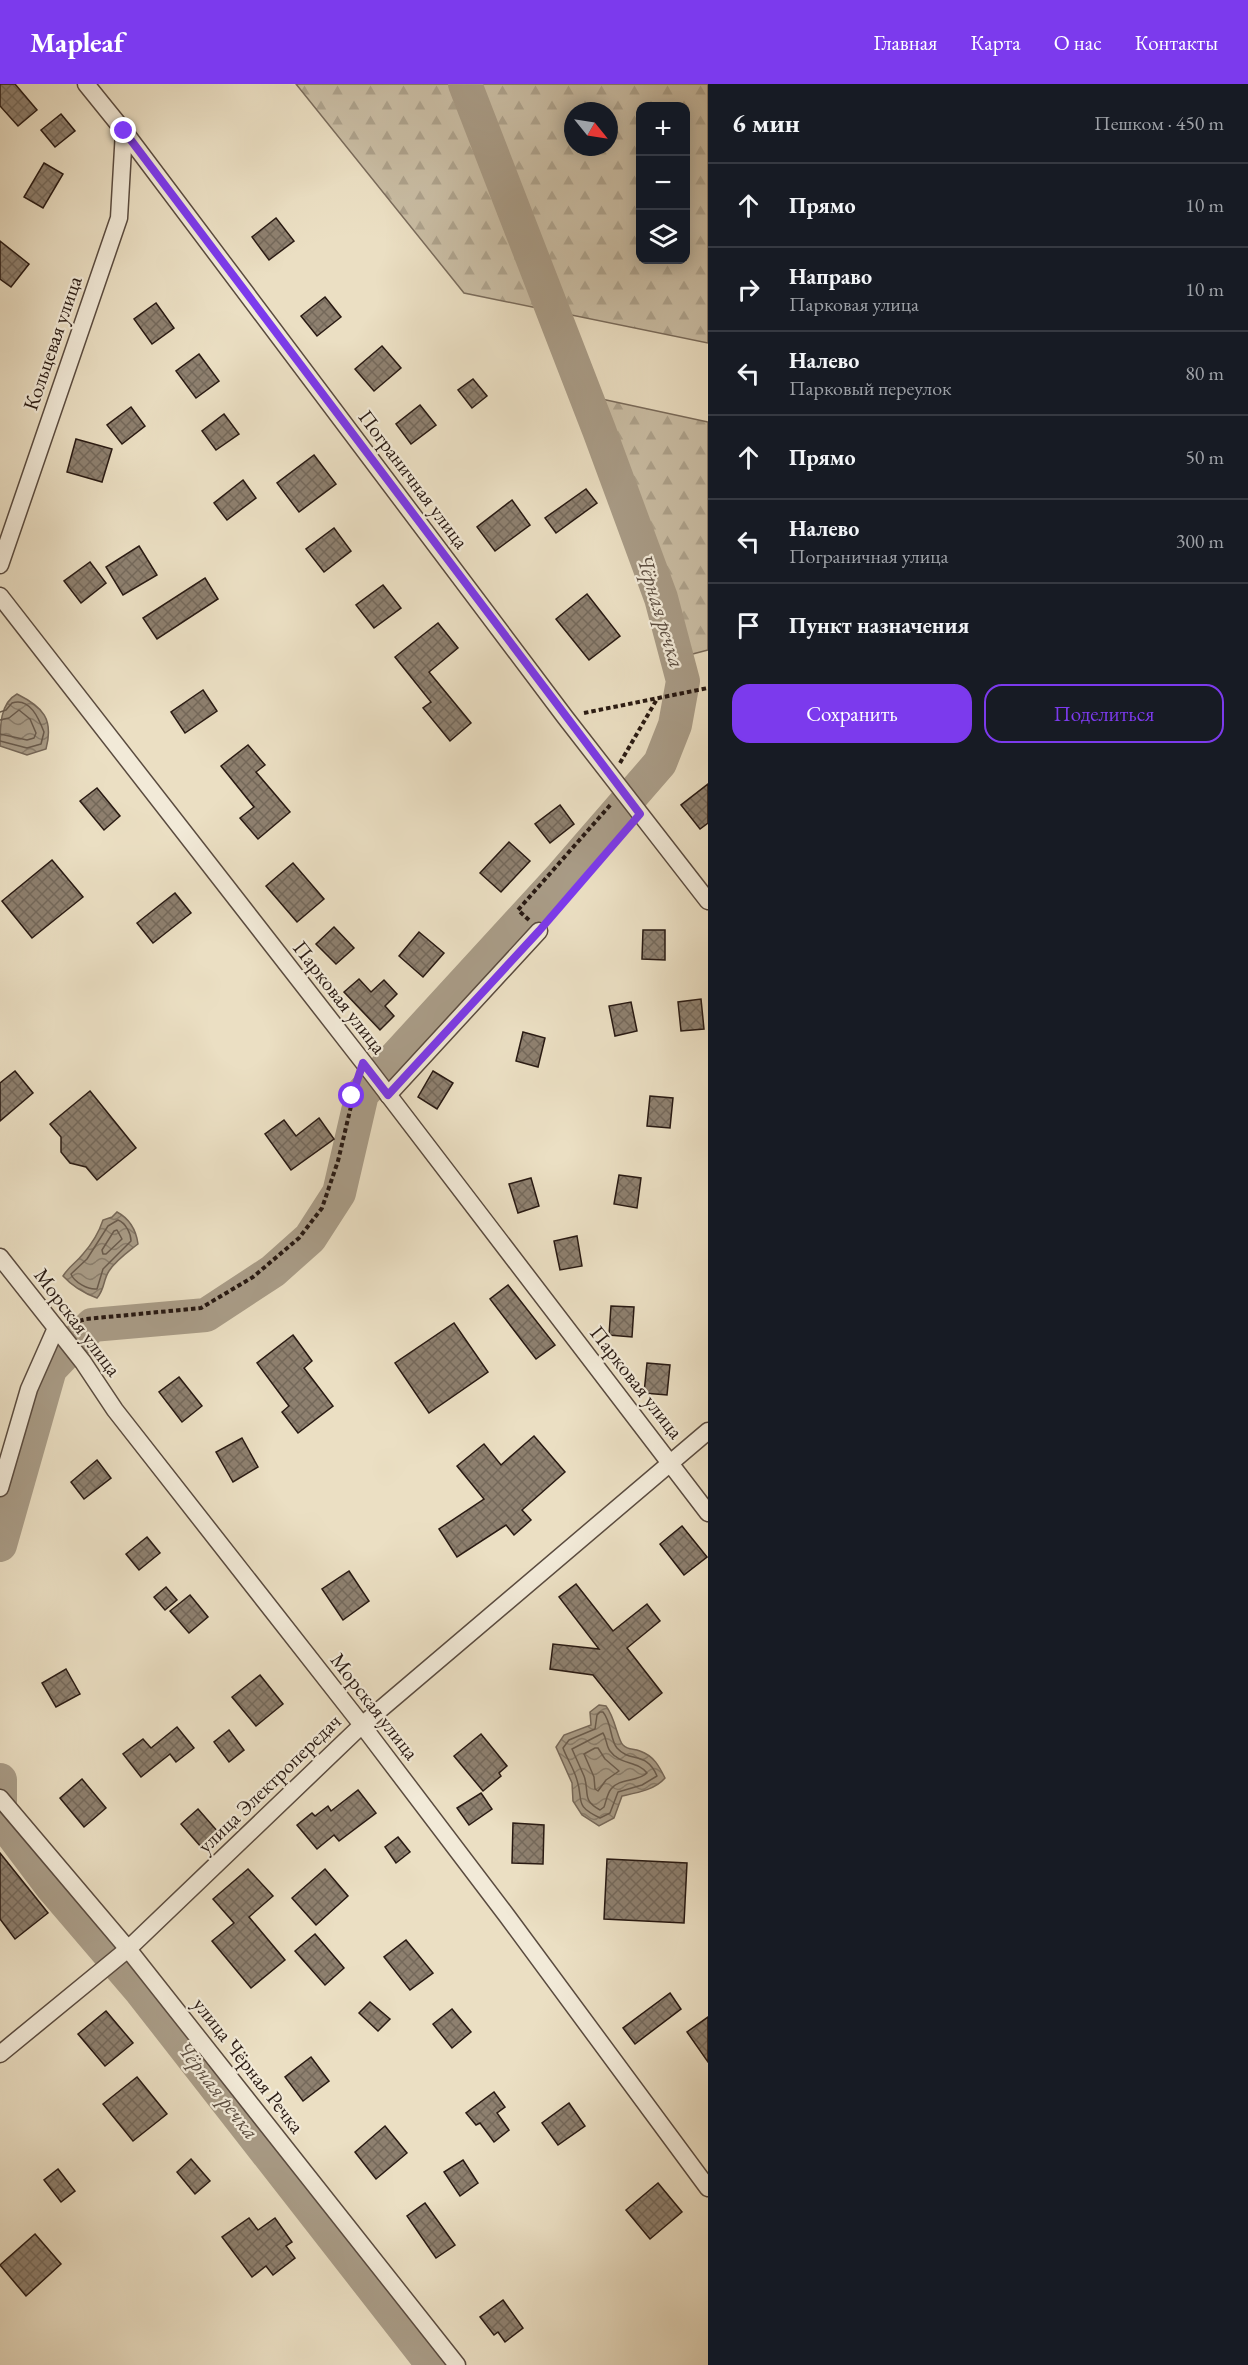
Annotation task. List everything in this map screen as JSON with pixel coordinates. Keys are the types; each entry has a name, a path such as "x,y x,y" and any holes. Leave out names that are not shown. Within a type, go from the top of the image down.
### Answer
{"street":[{"name":"Пограничная улица","path":"86,84 708,901"},
{"name":"Кольцевая улица","path":"0,565 119,218 124,131"},
{"name":"Парковая улица","path":"0,596 365,1065 708,1513"},
{"path":"386,1093 535,926"},
{"name":"Морская улица","path":"0,1257 83,1362 115,1410 362,1725 507,1916 708,2188"},
{"path":"0,1488 29,1389 58,1330"},
{"name":"улица Электропередач","path":"0,2054 128,1949 362,1725 708,1431"},
{"name":"улица Чёрная Речка","path":"0,1798 128,1949 457,2365"}],"path":[{"path":"566,717 708,688"},
{"path":"612,777 657,698"},
{"path":"623,792 518,910 535,926 638,811"},
{"path":"58,1330 86,1319 201,1308 253,1277 291,1244 322,1209 338,1161 352,1096 365,1065"}],"green space":[{"path":"296,84 708,84 708,343 464,293"},
{"path":"597,398 708,422 708,650 681,657 627,531"}],"water":[{"path":"17,694 34,704 44,715 48,730 46,749 27,755 0,746 4,709 11,698"},
{"path":"117,1212 132,1225 138,1244 112,1267 97,1298 78,1289 63,1276 89,1247 103,1220 112,1217"},
{"path":"599,1705 606,1706 609,1711 623,1745 649,1756 665,1778 651,1788 622,1796 614,1818 599,1826 582,1815 573,1801 572,1783 556,1747 564,1735 591,1725 590,1712"}],"building":[{"path":"0,84 15,84 37,110 18,126 0,106"},
{"path":"61,114 75,131 55,147 41,130"},
{"path":"44,163 63,174 43,208 24,197"},
{"path":"276,218 294,241 269,260 252,237"},
{"path":"0,241 29,264 11,287 0,279"},
{"path":"325,297 341,317 317,336 301,316"},
{"path":"156,303 174,328 152,344 134,319"},
{"path":"382,346 401,368 374,391 355,369"},
{"path":"199,354 219,381 196,398 176,371"},
{"path":"473,379 487,396 472,408 458,390"},
{"path":"420,405 436,425 411,444 396,424"},
{"path":"131,407 145,426 122,444 107,425"},
{"path":"224,414 239,434 216,450 202,431"},
{"path":"76,439 112,449 102,482 67,472"},
{"path":"314,455 336,484 299,512 277,483"},
{"path":"243,480 256,498 227,520 214,503"},
{"path":"586,489 597,503 556,533 545,518"},
{"path":"512,500 530,525 495,551 477,527"},
{"path":"334,528 351,551 324,572 306,549"},
{"path":"139,546 157,575 123,595 106,567"},
{"path":"90,562 106,583 81,603 64,581"},
{"path":"205,578 218,599 157,639 143,618"},
{"path":"383,585 401,608 374,628 356,605"},
{"path":"587,594 620,636 589,660 556,619"},
{"path":"438,623 458,648 429,672 471,723 450,741 423,708 431,702 395,657"},
{"path":"203,690 217,711 185,733 171,712"},
{"path":"248,745 265,765 256,772 290,812 258,839 240,818 254,807 221,766"},
{"path":"708,784 708,823 700,829 681,805"},
{"path":"97,788 120,816 104,830 80,801"},
{"path":"560,805 574,824 550,843 535,824"},
{"path":"509,842 530,861 501,892 480,873"},
{"path":"52,860 83,897 32,938 2,901"},
{"path":"293,863 324,899 297,922 266,886"},
{"path":"175,893 191,913 153,943 137,923"},
{"path":"334,927 354,948 336,964 316,944"},
{"path":"643,930 665,930 665,960 642,959"},
{"path":"419,932 444,953 423,977 399,956"},
{"path":"359,979 371,992 384,980 397,994 385,1006 394,1016 380,1030 344,992"},
{"path":"701,999 704,1029 681,1031 678,1002"},
{"path":"631,1002 637,1031 615,1036 609,1006"},
{"path":"523,1032 545,1038 538,1067 516,1061"},
{"path":"15,1071 33,1093 0,1121 0,1083"},
{"path":"433,1071 453,1083 437,1109 418,1097"},
{"path":"90,1091 136,1148 97,1180 86,1167 70,1163 61,1152 61,1137 50,1124"},
{"path":"650,1096 673,1098 670,1128 647,1126"},
{"path":"319,1118 334,1139 291,1170 265,1134 284,1120 296,1136"},
{"path":"619,1175 641,1178 637,1208 614,1204"},
{"path":"531,1178 539,1206 518,1213 509,1184"},
{"path":"577,1236 582,1266 560,1270 554,1241"},
{"path":"508,1285 555,1345 536,1359 490,1299"},
{"path":"611,1306 634,1307 632,1337 609,1335"},
{"path":"454,1323 488,1372 429,1413 395,1363"},
{"path":"293,1335 312,1361 304,1368 333,1406 298,1433 282,1412 289,1406 257,1363"},
{"path":"647,1363 670,1365 667,1395 644,1393"},
{"path":"179,1377 202,1406 182,1422 159,1392"},
{"path":"534,1436 565,1472 522,1510 531,1520 514,1535 506,1525 457,1557 439,1529 484,1499 457,1466 484,1444 501,1465"},
{"path":"242,1438 258,1467 233,1482 216,1452"},
{"path":"97,1460 111,1478 84,1499 71,1482"},
{"path":"682,1526 707,1557 684,1575 660,1544"},
{"path":"147,1537 160,1553 139,1570 126,1554"},
{"path":"349,1571 369,1601 343,1620 322,1589"},
{"path":"576,1584 613,1631 647,1604 660,1621 627,1648 662,1693 629,1720 593,1675 550,1669 553,1644 599,1649 559,1597"},
{"path":"166,1587 177,1600 165,1610 154,1597"},
{"path":"190,1595 208,1617 189,1633 170,1611"},
{"path":"66,1669 80,1694 56,1707 42,1683"},
{"path":"260,1675 283,1704 256,1726 232,1697"},
{"path":"177,1727 194,1748 176,1762 170,1754 141,1777 123,1754 143,1739 151,1748"},
{"path":"229,1730 244,1750 229,1762 214,1742"},
{"path":"481,1734 507,1766 499,1773 501,1776 483,1791 454,1756"},
{"path":"82,1779 106,1808 84,1827 60,1798"},
{"path":"358,1790 376,1813 339,1841 334,1835 317,1849 297,1825 312,1813 315,1816 328,1806 331,1811"},
{"path":"481,1793 492,1809 469,1825 457,1808"},
{"path":"198,1809 218,1832 201,1847 181,1824"},
{"path":"513,1823 544,1825 543,1864 512,1863"},
{"path":"398,1837 410,1852 396,1863 385,1847"},
{"path":"0,1853 48,1913 15,1939 0,1919"},
{"path":"607,1859 687,1863 684,1923 604,1919"},
{"path":"248,1869 273,1896 249,1917 285,1960 251,1988 212,1941 234,1923 213,1899"},
{"path":"325,1869 348,1896 316,1925 292,1898"},
{"path":"315,1934 344,1968 325,1985 295,1951"},
{"path":"406,1940 433,1973 410,1990 384,1957"},
{"path":"670,1993 681,2009 635,2044 623,2028"},
{"path":"370,2002 390,2019 378,2031 359,2013"},
{"path":"452,2009 471,2032 452,2048 433,2024"},
{"path":"106,2011 133,2043 105,2066 78,2034"},
{"path":"708,2017 708,2062 687,2032"},
{"path":"311,2057 329,2081 303,2101 285,2077"},
{"path":"137,2077 167,2114 133,2141 103,2104"},
{"path":"494,2092 505,2107 497,2113 509,2130 494,2142 480,2123 476,2125 466,2113"},
{"path":"569,2103 585,2126 558,2145 542,2123"},
{"path":"385,2126 407,2153 376,2179 355,2152"},
{"path":"191,2159 210,2181 195,2194 177,2172"},
{"path":"463,2160 478,2183 460,2196 444,2172"},
{"path":"58,2169 75,2191 61,2202 44,2180"},
{"path":"658,2183 682,2212 650,2239 626,2210"},
{"path":"425,2203 455,2245 436,2258 407,2216"},
{"path":"249,2218 258,2230 275,2218 292,2242 286,2246 295,2258 273,2275 266,2266 252,2277 222,2237"},
{"path":"35,2234 61,2264 26,2296 0,2265"},
{"path":"503,2300 523,2328 505,2342 498,2332 494,2335 480,2317"}],"waterway":[{"name":"Чёрная речка","path":"0,1545 50,1369 92,1325 206,1315 273,1271 310,1238 339,1193 362,1094 562,876 660,763 675,725 683,681 661,598 599,430 465,84"},
{"name":"Чёрная речка","path":"0,1780 0,1816"},
{"name":"Чёрная речка","path":"0,1818 52,1887 141,1991 433,2365"}],"route":[{"path":"124,131 640,814 539,931 388,1095 363,1063 352,1096"}]}
